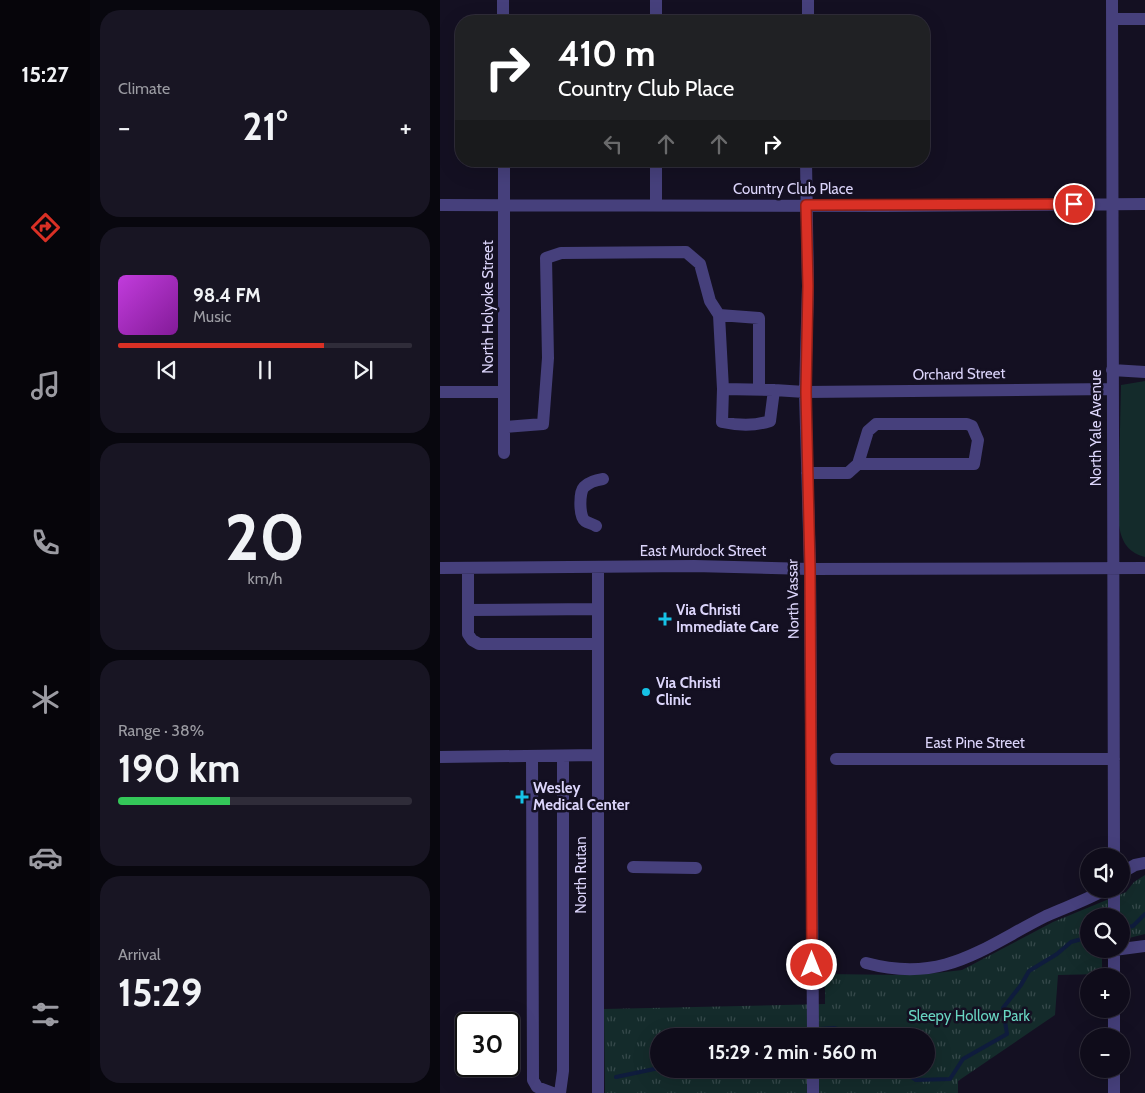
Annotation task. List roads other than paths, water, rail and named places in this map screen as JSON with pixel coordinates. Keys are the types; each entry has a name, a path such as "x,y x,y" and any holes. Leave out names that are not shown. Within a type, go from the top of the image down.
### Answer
{"street":[{"path":"503,0 503,15"},
{"path":"656,0 656,15"},
{"path":"808,0 808,15"},
{"name":"North Yale Avenue","path":"1112,0 1114,848"},
{"path":"1112,20 1145,19"},
{"name":"North Holyoke Street","path":"504,167 504,453"},
{"path":"656,167 656,205"},
{"name":"North Vassar","path":"806,167 808,286 806,392 810,569 812,1028"},
{"name":"Country Club Place","path":"440,205 1145,204"},
{"path":"504,427 543,424 548,358 546,258 561,253 686,252 700,264 710,302 719,315 723,390 722,422 732,424 764,423 770,421 774,390"},
{"path":"719,315 759,318 759,390"},
{"path":"1112,370 1145,372"},
{"name":"Orchard Street","path":"723,390 806,392 1112,389"},
{"path":"440,392 504,392"},
{"path":"807,473 848,473 858,464 868,431 876,424 967,424 972,426 978,440 974,464 858,464"},
{"path":"596,526 584,521 581,516 581,492 584,487 593,481 603,479"},
{"name":"East Murdock Street","path":"440,568 694,566 810,569 1145,568"},
{"path":"468,568 468,634 478,644 598,644"},
{"name":"North Rutan","path":"598,568 598,1093"},
{"path":"468,610 598,608"},
{"path":"440,757 597,755"},
{"path":"532,756 533,1080 538,1087 553,1093"},
{"path":"560,1093 563,1071 563,756"},
{"name":"East Pine Street","path":"836,759 1114,759"},
{"path":"1130,868 1145,863"},
{"path":"633,867 696,868"},
{"path":"866,963 888,969 924,969 951,964 977,954 1047,916 1086,898"},
{"path":"1130,947 1145,946"},
{"path":"813,1078 813,1093"},
{"path":"1114,1078 1114,1093"}],"waterway":[{"path":"1130,927 1145,914"},
{"path":"913,1078 916,1080 950,1079 963,1059 1007,1034 1003,1008 1021,985 1029,971 1057,954 1071,942 1080,940"},
{"path":"616,1077 650,1070"}],"place":[{"name":"Via Christi Immediate Care","path":"665,619"},
{"name":"Via Christi Clinic","path":"646,692"},
{"name":"Wesley Medical Center","path":"522,797"}],"park label":[{"name":"Sleepy Hollow Park","path":"969,1016"}]}
